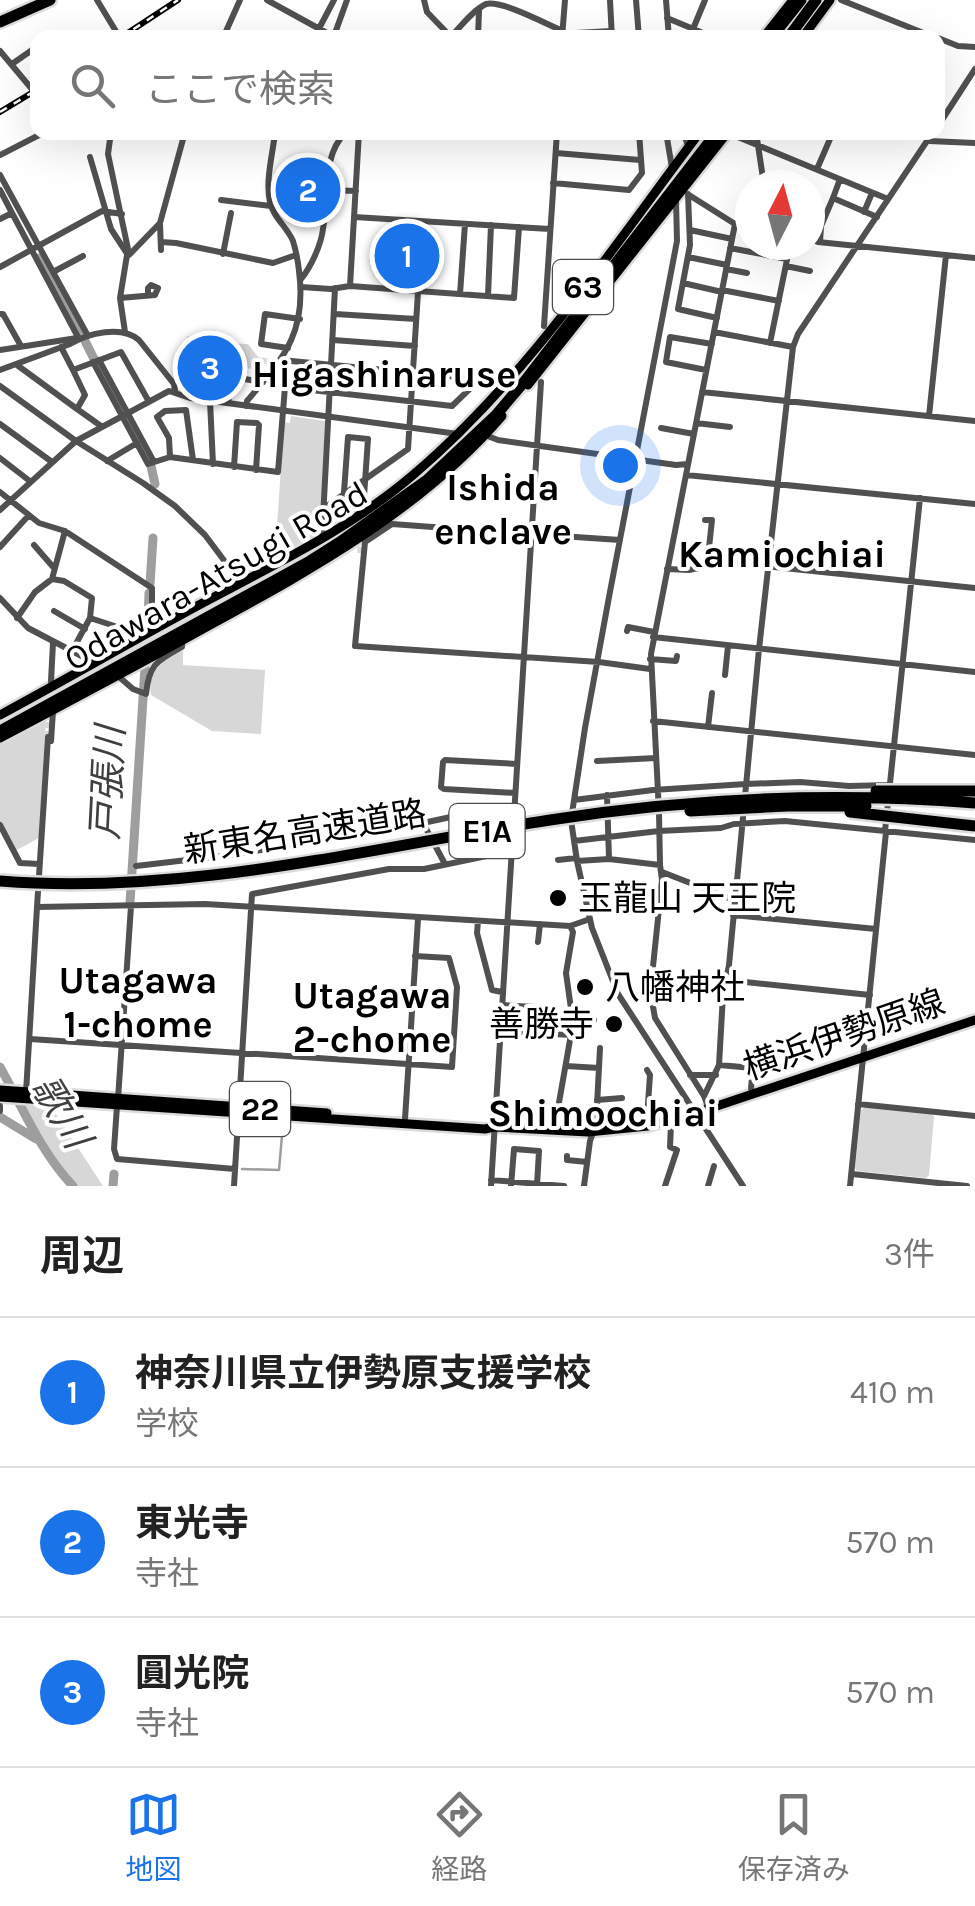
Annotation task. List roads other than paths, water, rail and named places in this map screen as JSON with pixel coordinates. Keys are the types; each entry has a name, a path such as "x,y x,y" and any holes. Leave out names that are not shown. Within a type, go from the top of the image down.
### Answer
{"highway":[{"path":"1,18 50,0"},
{"path":"801,30 810,0"},
{"path":"779,30 810,0"},
{"path":"789,30 810,0"},
{"name":"Odawara-Atsugi Road","path":"0,731 310,561 427,480 496,415 524,382 704,140"},
{"path":"787,798 871,791 975,792"},
{"name":"新東名高速道路","path":"0,884 175,880 317,861 603,812 701,802 875,798 975,804"},
{"name":"新東名高速道路","path":"0,884 61,891 224,882 549,828 692,811 861,806 975,811"},
{"path":"692,811 826,810 975,826"}],"main road":[{"path":"769,30 792,0"},
{"path":"806,30 830,0"},
{"name":"63","path":"0,716 322,538 410,478 447,437 458,434 499,392 688,148 700,140"},
{"name":"63","path":"0,731 53,710 118,676 290,582 390,521 486,435 686,191 723,140"},
{"name":"横浜伊勢原線","path":"239,1110 485,1129 593,1132 648,1126 975,1020"},
{"name":"横浜伊勢原線","path":"1,1102 24,1095 486,1123 494,1127"}],"street":[{"path":"97,0 115,30"},
{"path":"226,30 240,0"},
{"path":"266,0 323,30"},
{"path":"319,28 334,0"},
{"path":"337,30 347,0"},
{"path":"424,0 427,12 444,30"},
{"path":"562,30 565,0"},
{"path":"610,0 612,30"},
{"path":"636,0 638,30"},
{"path":"666,0 668,30"},
{"path":"667,18 693,29 704,0"},
{"path":"841,0 916,30"},
{"path":"458,30 487,4 498,1 554,30"},
{"path":"478,30 479,10"},
{"path":"901,30 903,25"},
{"path":"945,41 975,47"},
{"path":"0,51 30,87"},
{"path":"12,64 30,51"},
{"path":"945,115 975,69"},
{"path":"0,154 30,139"},
{"path":"110,140 108,154 127,236 120,298 125,332"},
{"path":"183,140 160,223 161,246 175,242 272,264 297,258 311,261"},
{"path":"246,406 281,360 300,319 297,258 289,234 271,206 273,140"},
{"path":"300,284 323,233 333,148 340,140"},
{"path":"350,286 359,140"},
{"path":"544,331 540,329 544,264 549,246 557,140"},
{"path":"553,183 628,190 642,173 639,140"},
{"path":"667,140 672,170"},
{"path":"685,140 688,148"},
{"path":"744,140 817,170 829,140"},
{"path":"756,140 761,170"},
{"path":"704,1096 720,1065 720,1025 793,347 927,141 975,143"},
{"path":"556,152 640,160"},
{"path":"90,157 112,229 127,255"},
{"path":"825,173 888,200"},
{"path":"0,175 83,337"},
{"path":"825,218 840,180"},
{"path":"328,190 356,192"},
{"path":"686,191 735,224 650,660 661,869 652,1006 655,1018 709,1109"},
{"path":"686,191 690,230 679,310 716,318"},
{"path":"864,212 872,193"},
{"path":"3,196 53,272 83,337"},
{"path":"833,198 876,217"},
{"path":"221,200 234,207 271,206"},
{"path":"676,200 677,240 585,728 572,820 576,860 590,919 618,994 743,1186"},
{"path":"223,254 234,207"},
{"path":"0,268 102,210 122,214"},
{"path":"0,219 12,214"},
{"path":"354,217 550,230"},
{"path":"127,255 160,223"},
{"path":"460,294 465,224"},
{"path":"488,296 492,226"},
{"path":"300,284 514,298 519,228"},
{"path":"690,230 810,271"},
{"path":"175,242 176,256"},
{"path":"825,243 975,258"},
{"path":"549,246 549,313 556,322"},
{"path":"53,272 83,256"},
{"path":"929,416 946,256"},
{"path":"688,257 748,273"},
{"path":"770,343 787,260"},
{"path":"683,284 779,301"},
{"path":"322,538 336,288"},
{"path":"322,509 408,449 418,292"},
{"path":"120,298 148,295"},
{"path":"0,314 21,346"},
{"path":"288,348 261,344 266,314 300,319"},
{"path":"334,314 416,319"},
{"path":"0,350 125,332 139,340 176,391"},
{"path":"714,332 793,347"},
{"path":"0,370 83,337"},
{"path":"706,370 666,362 670,337 712,344"},
{"path":"333,340 415,346"},
{"path":"61,347 86,396 77,408"},
{"path":"73,370 121,352 148,400"},
{"path":"125,413 148,464 170,457 278,472 285,387 452,406 480,379 281,360"},
{"path":"97,361 154,462"},
{"path":"16,364 100,426"},
{"path":"228,404 232,376 264,382"},
{"path":"541,382 491,1183 564,1186"},
{"path":"0,386 164,498 212,544 241,583"},
{"path":"0,510 76,441 166,391 190,398 447,437"},
{"path":"702,392 975,421"},
{"path":"210,401 213,464"},
{"path":"170,457 169,438 158,417 165,411 186,410 193,460"},
{"path":"234,466 237,422 256,423 256,470"},
{"path":"696,423 727,425"},
{"path":"0,424 52,462"},
{"path":"661,428 694,434"},
{"path":"486,435 536,446 688,464"},
{"path":"344,494 348,437 368,439 364,496"},
{"path":"107,461 137,443"},
{"path":"0,458 31,482"},
{"path":"686,474 975,504"},
{"path":"0,492 39,523 65,531 152,588 152,618 158,628"},
{"path":"850,1186 920,498"},
{"path":"0,546 29,515"},
{"path":"705,520 712,520 707,566"},
{"path":"390,521 487,531"},
{"path":"52,579 65,531"},
{"path":"531,534 620,540"},
{"path":"362,540 355,646 599,662 650,669"},
{"path":"34,546 54,568"},
{"path":"360,553 362,572"},
{"path":"667,569 689,570 727,562 975,588"},
{"path":"17,618 35,592 52,579 64,580 92,598 90,618 72,651"},
{"path":"0,598 28,628 94,663"},
{"path":"54,612 85,629"},
{"path":"90,618 136,633 139,638"},
{"path":"628,627 654,635 728,646 975,672"},
{"path":"118,676 144,694 150,670 160,659 182,648 182,641"},
{"path":"51,681 53,642"},
{"path":"725,676 728,646"},
{"path":"650,660 676,660"},
{"path":"708,727 712,693"},
{"path":"24,1095 47,741 52,740 53,710"},
{"path":"653,722 975,754"},
{"path":"597,761 656,758"},
{"path":"515,793 444,789 442,762 517,764"},
{"path":"574,800 746,784 890,785"},
{"path":"607,795 609,859"},
{"path":"136,866 238,854 514,806"},
{"path":"574,841 792,821 975,840"},
{"path":"423,823 446,864"},
{"path":"0,826 20,863 39,864"},
{"path":"234,1186 252,894 389,869 416,870 511,851"},
{"path":"560,859 609,859 661,869 734,900"},
{"path":"38,906 205,904 570,926 590,919"},
{"path":"131,906 114,1149 117,1160 235,1169"},
{"path":"734,915 876,929"},
{"path":"405,1118 418,919"},
{"path":"478,921 476,934 492,990 502,992"},
{"path":"538,942 540,924"},
{"path":"554,1130 573,1018 566,972 573,932 570,926"},
{"path":"30,1040 452,1067 458,987 449,958 415,956"},
{"path":"726,980 870,995"},
{"path":"502,1005 531,1004"},
{"path":"573,1018 594,1020"},
{"path":"500,1031 571,1040 583,1046"},
{"path":"584,1186 597,1100 600,1048"},
{"path":"720,1065 753,1068 753,1094"},
{"path":"566,1066 599,1068"},
{"path":"690,1075 716,1074"},
{"path":"648,1076 648,1126"},
{"path":"597,1100 622,1098"},
{"path":"858,1104 975,1116"},
{"path":"669,1185 677,1150 670,1147 671,1125"},
{"path":"511,1184 514,1149 539,1151 537,1185"},
{"path":"567,1160 588,1162"},
{"path":"708,1186 714,1166"},
{"path":"852,1174 967,1186"}],"waterway":[{"name":"戸張川","path":"39,258 81,334"},
{"name":"戸張川","path":"85,341 94,359"},
{"name":"戸張川","path":"151,466 155,484"},
{"name":"戸張川","path":"150,584 153,538"},
{"name":"戸張川","path":"148,624 149,593"},
{"name":"戸張川","path":"130,903 145,667"},
{"name":"歌川","path":"0,1067 41,1144 73,1186"},
{"path":"0,1117 36,1139"},
{"path":"242,1169 279,1170 283,1124"},
{"name":"戸張川","path":"113,1186 114,1174"}],"tunnel":[{"path":"360,553 362,534"},
{"path":"48,737 49,709"}],"railway":[{"path":"132,30 178,0"},
{"path":"0,112 30,94"}],"place":[{"name":"東光寺","path":"308,190"},
{"name":"神奈川県立伊勢原支援学校","path":"407,256"},
{"name":"圓光院","path":"210,368"},
{"name":"玉龍山 天王院","path":"558,898"},
{"name":"八幡神社","path":"585,987"},
{"name":"善勝寺","path":"614,1024"}],"district":[{"name":"Higashinaruse","path":"384,374"},
{"name":"Ishida enclave","path":"503,509"},
{"name":"Kamiochiai","path":"782,554"},
{"name":"Utagawa 1-chome","path":"138,1002"},
{"name":"Utagawa 2-chome","path":"372,1017"},
{"name":"Shimoochiai","path":"603,1113"}]}
